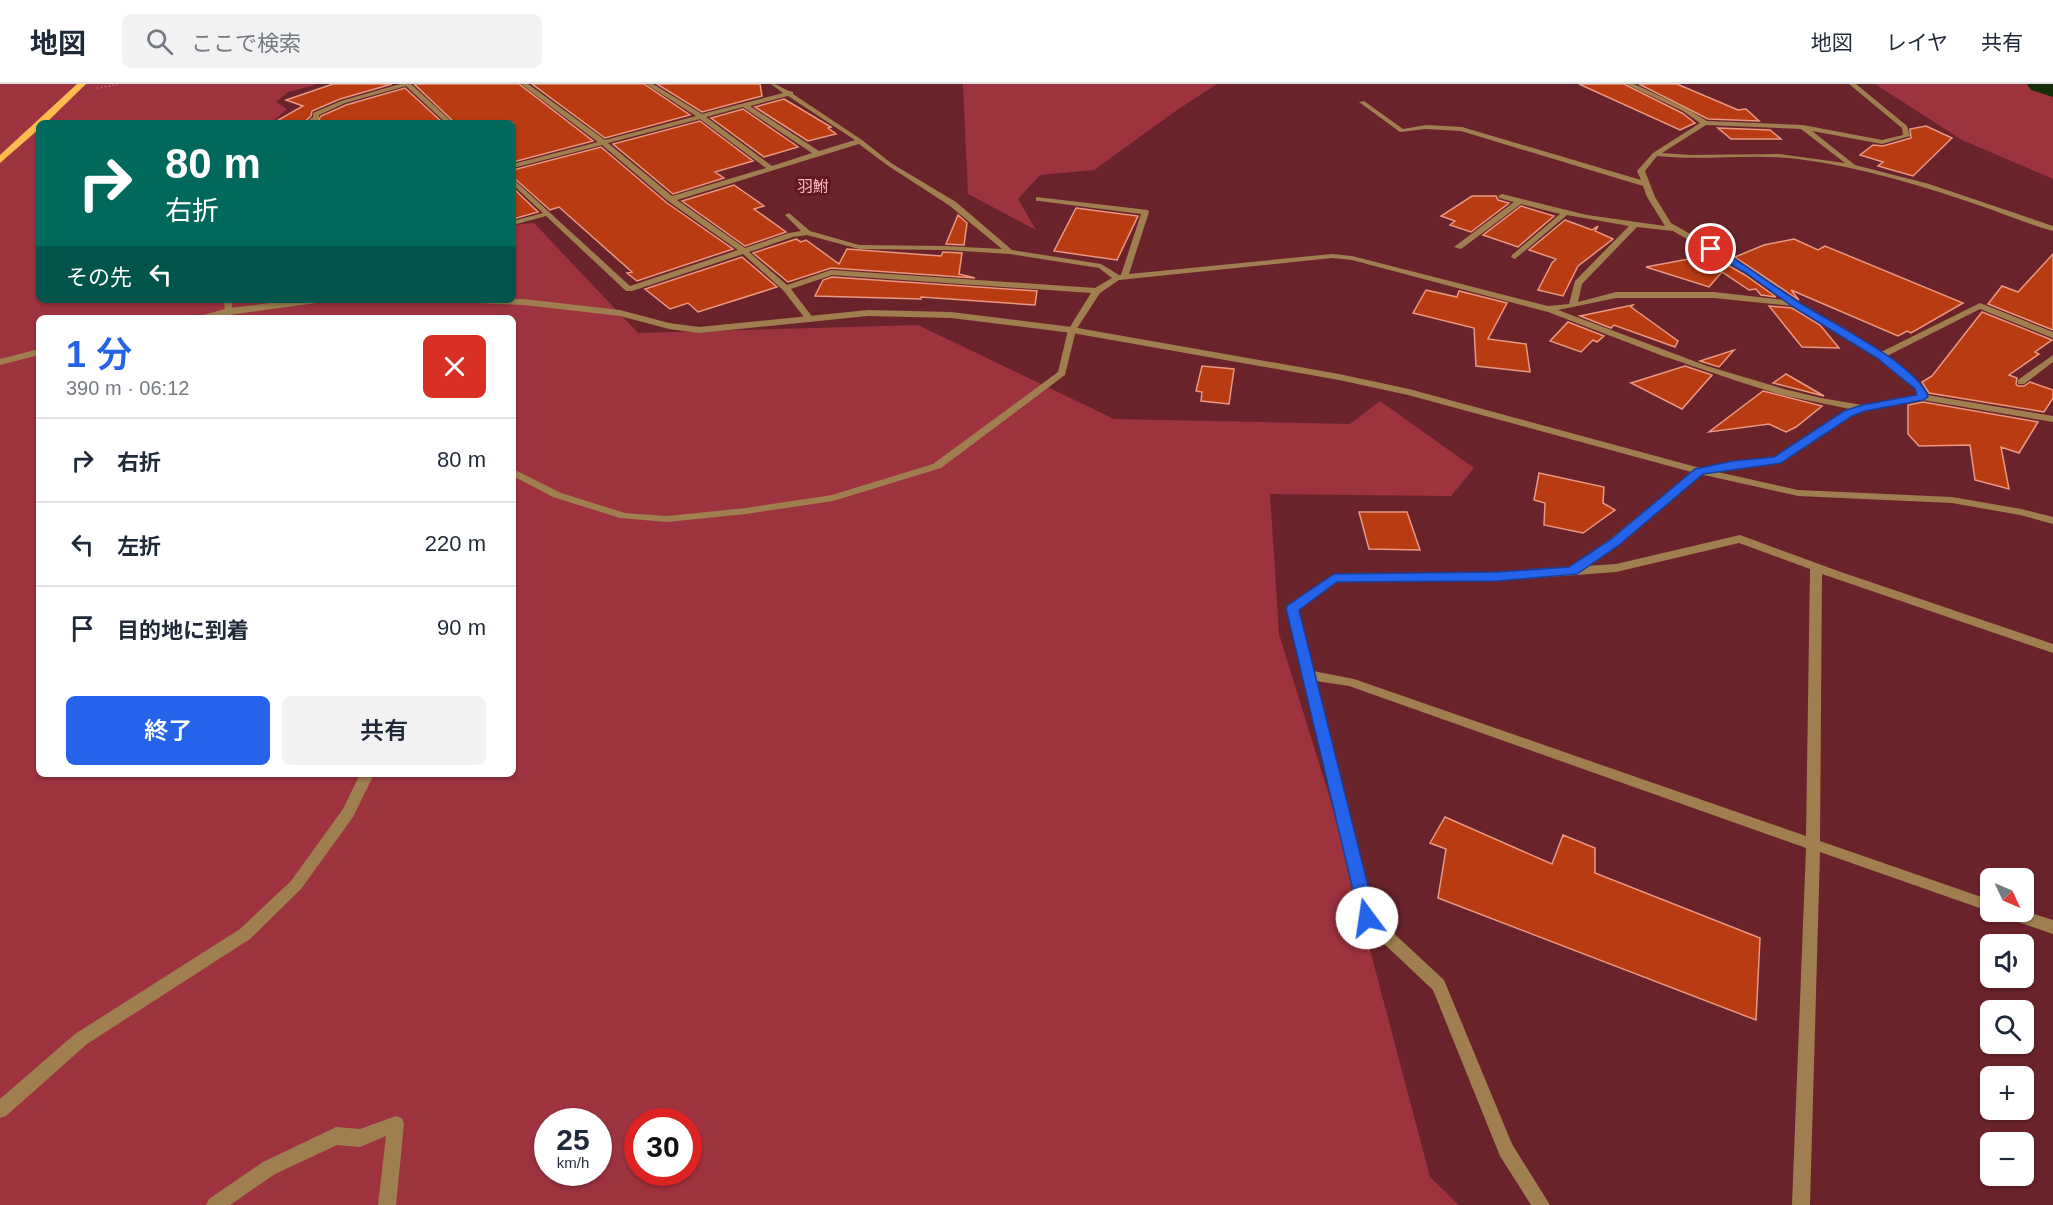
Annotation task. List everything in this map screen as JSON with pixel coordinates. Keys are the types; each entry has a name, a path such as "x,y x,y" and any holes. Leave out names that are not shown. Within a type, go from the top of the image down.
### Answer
{"main road":[{"path":"44,120 82,84"},
{"path":"0,160 36,128"}],"street":[{"path":"318,120 315,114 344,102 407,84 447,120"},
{"path":"524,84 603,142 671,199 745,252 786,288 810,319"},
{"path":"649,84 700,116 771,168"},
{"path":"774,84 791,93 889,164 953,204 1010,252"},
{"path":"1629,84 1705,123 1803,128 1882,142 1907,136 1905,127 1852,84"},
{"path":"516,165 791,93"},
{"path":"1362,102 1402,131 1426,127 1462,129 1645,183"},
{"path":"744,105 818,154"},
{"path":"1705,123 1655,154 1641,171 1651,197 1668,225 1749,271 1795,304 1881,356 1920,388 1923,397"},
{"path":"1803,128 1854,166"},
{"path":"671,199 860,141"},
{"path":"1655,154 1679,157 1756,154 1854,166 1903,178 2053,229"},
{"path":"516,184 629,289 807,233 859,247 946,248 1010,252 1101,266 1121,277"},
{"path":"1502,196 1565,213 1634,226 1674,229"},
{"path":"1039,199 1146,212 1121,277"},
{"path":"1458,247 1519,202"},
{"path":"1515,257 1565,213"},
{"path":"516,222 546,214"},
{"path":"789,215 807,233"},
{"path":"1573,306 1578,283 1634,226"},
{"path":"516,474 557,495 624,516 667,519 746,511 833,498 937,466 1062,373 1072,330 1097,291 1121,277 1332,256 1352,258 1548,309 1766,389 1824,403 1862,408"},
{"path":"786,288 831,272 1097,291"},
{"path":"1548,309 1573,306 1616,295 1714,295 1795,304"},
{"path":"516,302 620,313 669,326 699,330 868,313 951,315 1072,330 1339,377 1409,392 1699,471 1798,493 1952,500 2021,512 2053,521"},
{"path":"228,303 229,311"},
{"path":"210,315 292,303"},
{"path":"1881,356 1980,306 2053,335"},
{"path":"0,362 36,353"},
{"path":"2021,382 2053,358"},
{"path":"1572,571 1614,542 1699,471 1777,460 1848,413 1862,408 1923,397 2053,419"},
{"path":"1541,1205 1506,1150 1439,985 1367,918 1292,608 1334,578 1497,577 1617,568 1740,538 1816,567 2053,649"},
{"path":"1801,1205 1813,846 1816,567"},
{"path":"1308,675 1350,682 1980,903"},
{"path":"0,1110 81,1039 245,934 296,885 348,813 366,777"},
{"path":"2034,921 2053,927"},
{"path":"215,1205 269,1168 336,1136 360,1138 396,1124 387,1205"}],"shaded area":[{"path":"0,84 318,84 288,92 276,102 287,109 274,120 36,120 36,303 516,303 516,225 534,223 638,333 918,325 1114,419 1350,424 1380,401 1474,468 1451,496 1270,494 1279,634 1331,802 1430,1177 1459,1205 0,1205"},
{"path":"963,84 1217,84 1094,170 1040,175 1018,199 1036,230 968,194"},
{"path":"1875,84 2053,84 2053,179 1962,140"}],"building":[{"path":"333,84 392,84 340,99 312,111 306,120 278,120 303,106 286,100"},
{"path":"414,84 519,84 593,141 516,161 516,120 452,120"},
{"path":"532,84 644,84 690,115 605,138"},
{"path":"657,84 760,84 762,96 702,112"},
{"path":"1579,84 1624,84 1682,113 1695,123 1680,130"},
{"path":"1639,84 1677,84 1738,110 1746,109 1759,121 1708,119"},
{"path":"405,88 440,120 319,120 321,116 346,105"},
{"path":"784,99 831,127 828,128 836,134 808,141 755,107"},
{"path":"743,109 798,147 764,157 711,118"},
{"path":"700,121 753,161 715,172 724,178 673,194 613,144"},
{"path":"1926,126 1952,138 1913,176 1878,166 1883,162 1860,155 1873,145 1883,146 1911,138 1910,129"},
{"path":"1718,128 1770,130 1781,139 1731,139"},
{"path":"601,147 667,203 733,249 637,281 627,273 632,272 559,207 550,210 516,180 516,169"},
{"path":"734,185 764,206 754,209 786,232 745,246 682,201"},
{"path":"516,191 538,212 516,218"},
{"path":"1472,196 1496,196 1498,200 1509,203 1471,232 1450,225 1455,221 1441,216"},
{"path":"1521,206 1554,216 1518,247 1483,235"},
{"path":"1076,208 1138,216 1117,260 1054,251"},
{"path":"958,215 967,223 964,245 946,244"},
{"path":"1565,220 1592,230 1598,226 1595,231 1613,239 1578,266 1563,296 1538,290 1556,259 1529,250"},
{"path":"796,239 801,242 806,240 839,264 847,249 941,256 943,252 962,253 959,274 975,278 831,268 788,282 753,253"},
{"path":"1794,239 1818,250 1825,246 1963,303 1911,333 1907,331 1898,336 1791,290 1799,300 1735,257 1764,245"},
{"path":"2053,254 2053,330 1988,304 2002,286 2018,292"},
{"path":"1710,255 1745,275 1776,297 1761,295 1756,289 1749,290 1722,272 1709,287 1646,267"},
{"path":"742,257 777,287 698,312 688,303 670,309 645,289"},
{"path":"832,277 1037,291 1035,305 921,297 921,299 815,296 823,280"},
{"path":"1426,290 1457,297 1459,291 1507,303 1488,339 1526,344 1530,372 1476,366 1474,328 1413,313"},
{"path":"1633,305 1631,307 1678,341 1675,347 1614,325 1611,328 1580,316"},
{"path":"1769,306 1792,308 1820,325 1839,348 1802,347"},
{"path":"1982,312 2052,340 2035,352 2039,354 2009,375 2017,378 2018,386 2024,386 2030,382 2053,390 2053,398 2044,412 1929,393 1922,382 1932,376"},
{"path":"1568,322 1604,336 1597,342 1593,340 1581,352 1550,341"},
{"path":"1734,350 1719,367 1700,361"},
{"path":"1202,366 1234,369 1229,404 1201,401 1202,392 1196,391"},
{"path":"1685,366 1712,375 1682,409 1631,383"},
{"path":"1786,374 1824,396 1773,383"},
{"path":"1763,391 1822,406 1796,427 1786,432 1769,424 1709,432"},
{"path":"1923,402 2038,422 2019,453 2001,447 2009,489 1975,480 1970,445 1919,446 1908,434 1908,405"},
{"path":"1539,473 1604,487 1603,503 1615,510 1583,533 1544,525 1545,503 1534,500"},
{"path":"1359,512 1407,512 1420,550 1369,549"},
{"path":"1445,817 1552,864 1563,835 1595,848 1595,873 1760,938 1756,1020 1438,898 1446,849 1430,843"}],"waterway":[{"path":"2041,84 2053,89"}],"district":[{"name":"羽鮒","path":"813,186"}],"route":[{"path":"1367,918 1292,608 1334,578 1497,577 1572,571 1614,542 1699,471 1777,460 1848,413 1862,408 1923,397 1920,388 1881,356 1795,304 1749,271 1711,249"}]}
